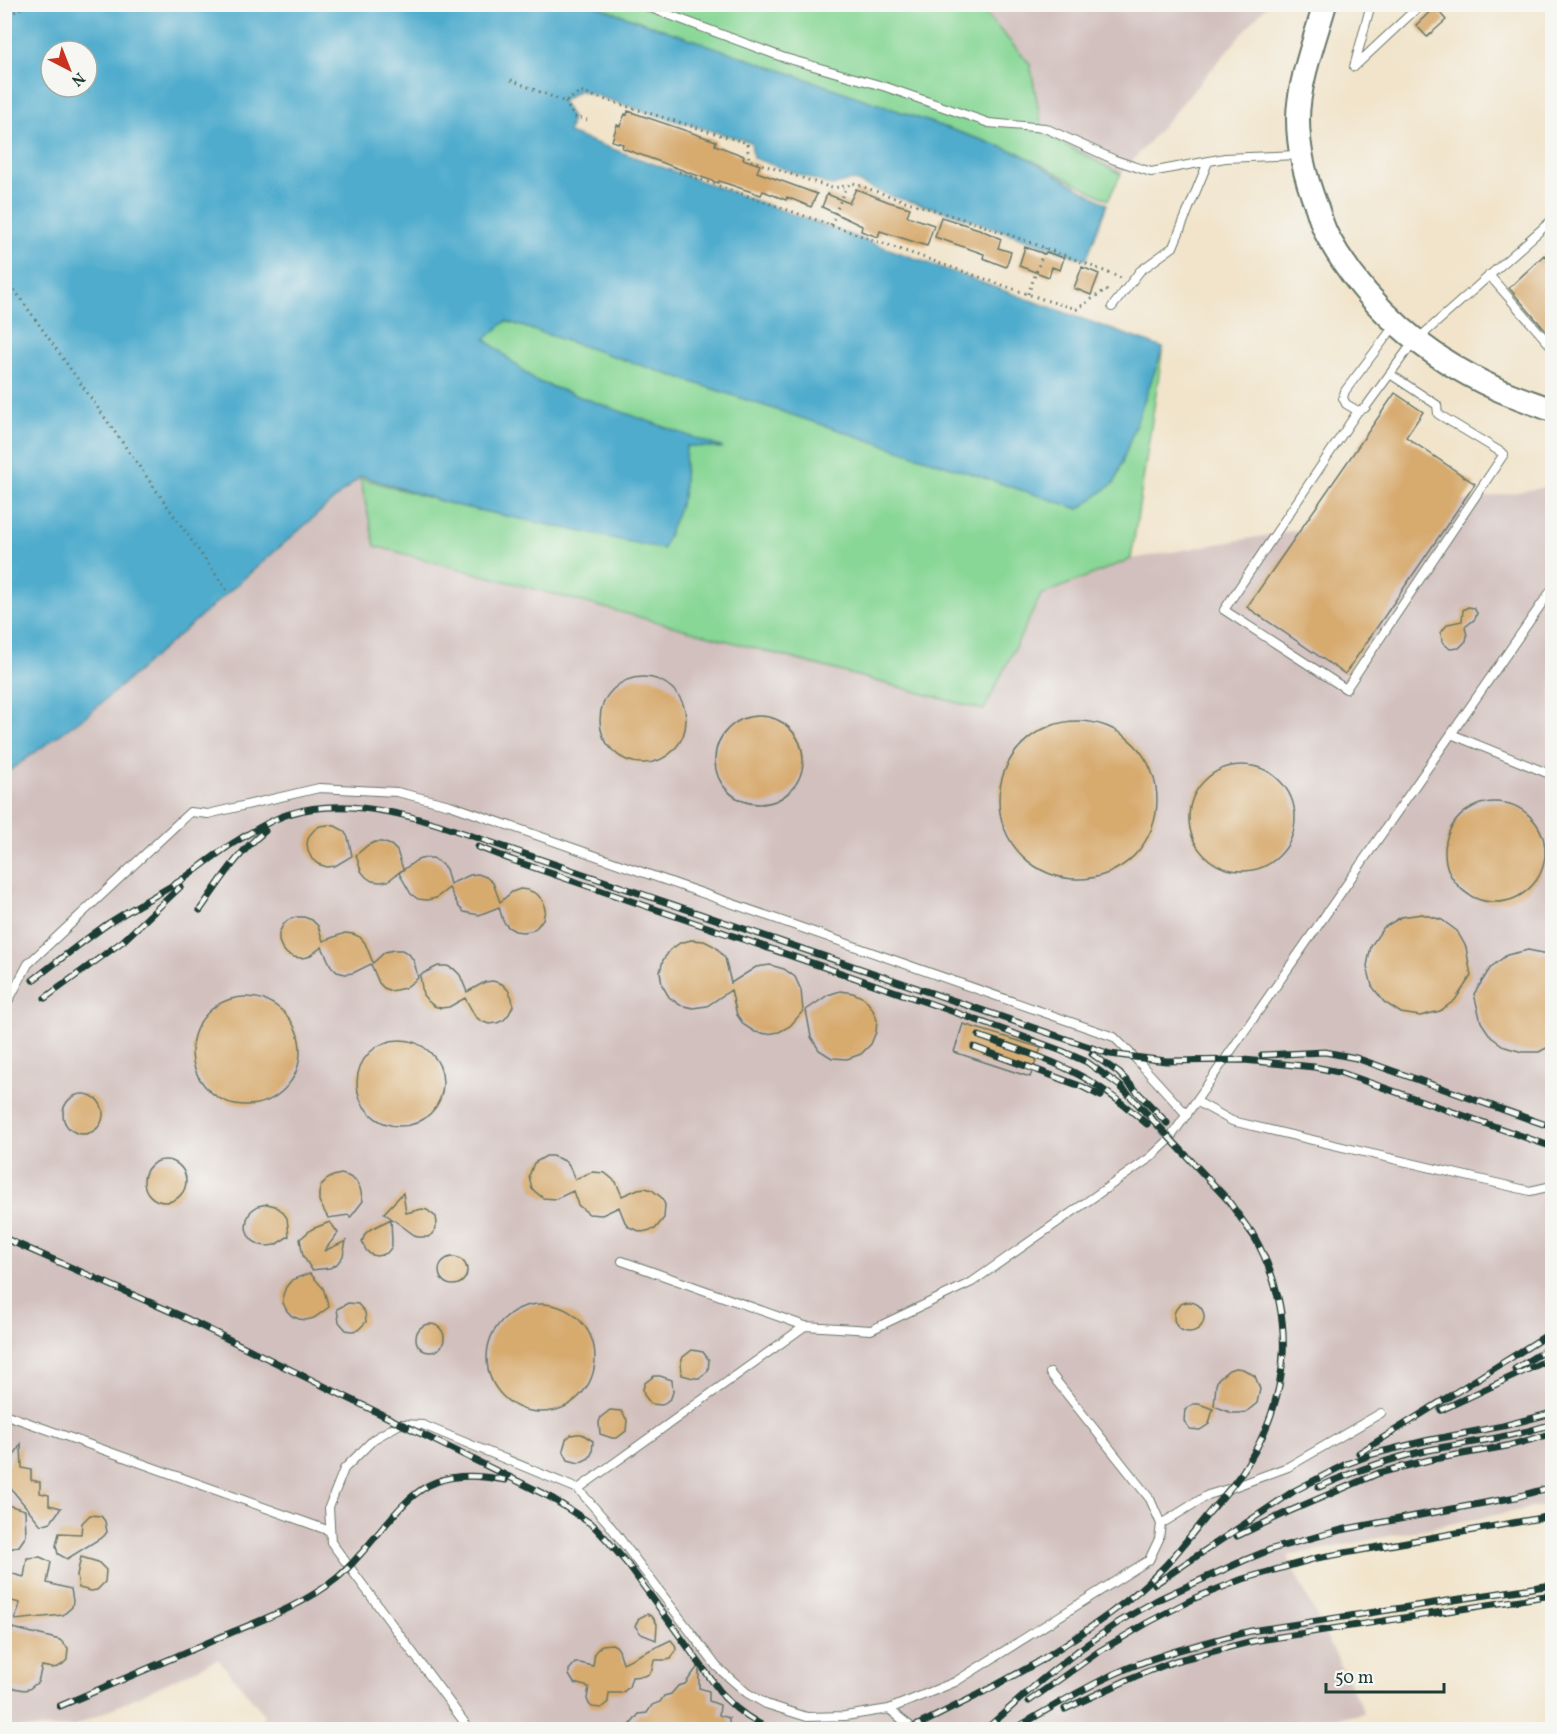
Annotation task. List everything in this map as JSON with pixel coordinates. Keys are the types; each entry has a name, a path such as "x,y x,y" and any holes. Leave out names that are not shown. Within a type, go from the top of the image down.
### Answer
{"street":[{"path":"1325,4 1303,83 1298,118 1301,155 1310,191 1327,235 1351,275 1382,311 1415,341 1454,367 1498,390 1552,410"}],"lane":[{"path":"640,4 782,57 886,87 989,123 1045,128 1151,172 1225,158 1301,155"},
{"path":"1371,4 1354,67 1417,8 1414,4"},
{"path":"1112,307 1140,271 1173,247 1208,162"},
{"path":"1390,374 1437,405 1438,414 1504,454 1346,689 1224,610 1358,411 1365,408 1390,374 1415,341 1552,220"},
{"path":"1489,275 1552,347"},
{"path":"1358,411 1346,404 1343,398 1344,391 1396,324"},
{"path":"622,1261 805,1326 871,1330 972,1282 1151,1157 1187,1115 1552,589"},
{"path":"1451,734 1552,775"},
{"path":"4,1009 28,964 190,812 208,814 319,788 398,792 450,806 1114,1037 1187,1115"},
{"path":"1196,1101 1232,1121 1530,1191 1552,1186"},
{"path":"578,1489 805,1326"},
{"path":"470,1730 331,1542 329,1507 344,1469 374,1439 400,1424 423,1425 578,1489 608,1523 717,1666 747,1693 766,1704 807,1717 844,1716 890,1709 955,1682 1149,1560 1159,1539 1161,1524 1150,1499 1050,1373"},
{"path":"1161,1524 1208,1495 1288,1467 1381,1413"},
{"path":"4,1414 330,1531"},
{"path":"890,1709 915,1730"}],"path":[{"path":"4,18 28,4"},
{"path":"511,80 565,102 574,117 587,120"},
{"path":"565,102 580,92 747,143 749,160 832,188 852,183 1045,248 1131,282"},
{"path":"679,171 1028,294 1077,309 1105,290 1119,297"},
{"path":"831,225 846,186"},
{"path":"1028,294 1045,248"},
{"path":"4,275 228,592"}],"shaded area":[{"path":"978,5 1267,5 1121,174 1043,133 1030,64"},
{"path":"361,476 375,546 984,710 1041,595 1131,559 1552,486 1552,1504 1287,1556 1364,1713 1288,1729 259,1729 264,1714 218,1659 73,1727 5,1729 4,774 91,712"}],"green space":[{"path":"593,5 978,5 1030,64 1043,133 1121,174 1108,200 1019,153"},
{"path":"506,321 1079,509 1115,482 1163,348 1131,559 1041,595 984,710 375,546 360,478 454,505 683,497 686,445 720,448 536,381 484,339"}],"water":[{"path":"5,4 593,5 1019,153 1107,204 1086,260 954,214 891,196 852,180 832,186 753,158 751,142 579,90 562,101 572,118 568,133 1163,348 1115,482 1079,509 506,321 485,339 536,381 723,448 686,446 683,497 663,549 454,505 361,476 91,712 5,774"}],"building":[{"path":"1435,7 1446,20 1427,37 1416,25"},
{"path":"628,111 716,141 715,145 760,165 757,172 817,194 811,207 787,197 786,200 763,191 761,195 719,181 718,183 622,148 623,144 612,141 617,125 620,126"},
{"path":"856,189 910,208 907,216 934,225 927,246 880,231 878,237 861,231 862,226 822,207 827,194 849,203"},
{"path":"941,217 979,229 1001,239 998,248 1011,252 1006,267 983,258 984,254 935,237"},
{"path":"1025,247 1064,258 1060,270 1052,267 1049,277 1019,266"},
{"path":"1544,255 1552,264 1552,338 1509,288"},
{"path":"1082,267 1099,274 1091,295 1074,288"},
{"path":"1395,393 1423,412 1406,437 1475,484 1345,674 1247,607"},
{"path":"1468,607 1474,608 1477,613 1475,619 1465,627 1466,641 1459,648 1450,649 1442,642 1441,632 1448,624 1462,621 1463,610"},
{"path":"643,677 659,681 673,690 682,704 686,720 682,736 673,750 659,759 643,763 627,759 613,750 604,736 600,720 604,704 613,690 627,681"},
{"path":"759,716 784,723 796,735 803,760 796,785 784,797 759,804 734,797 722,785 715,760 722,735 734,723"},
{"path":"1078,721 1093,722 1108,727 1122,734 1134,744 1144,756 1151,770 1156,785 1156,815 1151,830 1144,844 1134,856 1122,866 1108,873 1093,878 1078,879 1063,878 1048,873 1034,866 1022,856 1012,844 1005,830 1000,815 999,800 1000,785 1005,770 1012,756 1022,744 1034,734 1048,727 1063,722"},
{"path":"1242,765 1262,769 1280,780 1291,798 1295,818 1291,838 1280,856 1262,867 1242,871 1222,867 1204,856 1193,838 1189,818 1193,798 1204,780 1222,769"},
{"path":"1495,802 1514,806 1531,816 1541,833 1545,852 1541,871 1531,888 1514,898 1495,902 1476,898 1459,888 1449,871 1445,852 1449,833 1459,816 1476,806"},
{"path":"328,825 343,830 348,837 352,856 335,866 327,867 312,859 307,843 314,830"},
{"path":"375,842 391,845 397,851 403,869 388,881 372,881 361,871 356,855"},
{"path":"433,858 446,869 450,884 470,875 478,874 486,877 493,883 500,902 512,892 520,889 537,894 543,901 545,910 543,919 531,931 515,931 503,921 499,907 479,915 464,912 449,888 436,898 418,899 411,894 399,873 417,860"},
{"path":"1422,914 1442,920 1457,931 1466,947 1471,976 1455,1000 1440,1011 1420,1016 1401,1013 1384,1002 1372,986 1367,966 1371,946 1383,928 1401,917"},
{"path":"296,917 312,920 318,926 323,941 345,933 360,937 373,963 385,952 402,950 414,961 418,978 405,988 391,991 379,983 371,964 353,973 345,974 337,972 331,966 322,947 308,957 294,957 287,954 279,941 279,933 288,920"},
{"path":"691,940 704,941 716,947 725,958 731,983 756,967 770,965 784,969 795,977 801,990 803,1011 790,1026 779,1032 767,1034 755,1032 744,1025 737,1015 731,990 707,1006 693,1008 680,1005 669,997 662,985 660,972 663,960 670,950 680,943"},
{"path":"1528,950 1548,954 1552,958 1552,1045 1539,1052 1522,1052 1505,1047 1491,1037 1481,1022 1474,994 1491,967 1507,955"},
{"path":"438,966 454,969 460,975 467,992 485,982 493,981 502,984 512,998 513,1006 509,1014 504,1020 489,1024 475,1016 465,998 449,1007 434,1006 423,995 420,975"},
{"path":"840,991 864,998 872,1008 877,1020 876,1032 871,1044 861,1054 847,1059 832,1058 819,1050 811,1037 806,1010 828,995"},
{"path":"246,997 267,1001 284,1013 296,1030 300,1051 296,1072 284,1089 267,1101 246,1105 225,1101 208,1089 196,1072 192,1051 196,1030 208,1013 225,1001"},
{"path":"963,1024 1041,1048 1030,1077 954,1052"},
{"path":"400,1040 424,1047 436,1059 443,1083 436,1107 424,1119 400,1126 376,1119 364,1107 357,1083 364,1059 376,1047"},
{"path":"83,1094 97,1100 103,1114 97,1128 83,1134 69,1128 63,1114 69,1100"},
{"path":"546,1156 565,1161 575,1179 592,1172 605,1173 616,1182 622,1196 638,1189 652,1190 662,1198 665,1205 664,1218 655,1229 642,1232 629,1227 619,1207 602,1215 589,1214 578,1205 573,1191 556,1199 543,1198 532,1189 529,1176 534,1163"},
{"path":"165,1160 173,1161 180,1166 185,1173 185,1189 180,1196 173,1201 165,1202 157,1201 150,1196 145,1189 144,1181 145,1173 150,1166 157,1161"},
{"path":"341,1174 356,1181 363,1201 350,1218 349,1215 328,1218 319,1201 321,1186 326,1180"},
{"path":"403,1193 406,1213 422,1209 436,1217 437,1223 433,1234 428,1237 417,1237 384,1213"},
{"path":"267,1204 275,1206 287,1218 289,1236 275,1245 267,1246 253,1241 246,1228 251,1211"},
{"path":"391,1219 391,1248 382,1255 370,1254 362,1242 365,1234"},
{"path":"330,1222 338,1233 324,1251 346,1241 343,1256 337,1264 330,1268 312,1270 303,1256 300,1239 312,1229"},
{"path":"453,1257 463,1261 467,1271 463,1281 453,1285 443,1281 439,1271 443,1261"},
{"path":"310,1273 323,1288 329,1307 314,1318 299,1319 287,1311 283,1303 283,1295 292,1280"},
{"path":"1189,1302 1200,1306 1204,1317 1200,1328 1189,1332 1178,1328 1174,1317 1178,1306"},
{"path":"348,1303 358,1304 365,1312 366,1322 358,1330 346,1330 339,1322 337,1309"},
{"path":"541,1304 562,1308 579,1320 591,1337 595,1358 591,1379 579,1396 562,1408 541,1412 520,1408 503,1396 491,1379 487,1358 491,1337 503,1320 520,1308"},
{"path":"430,1324 440,1328 444,1338 440,1348 430,1352 420,1348 416,1338 420,1328"},
{"path":"692,1350 703,1352 709,1360 708,1371 699,1378 682,1375 683,1357"},
{"path":"1236,1368 1255,1376 1260,1389 1257,1403 1246,1412 1232,1413 1214,1406 1218,1379 1229,1370"},
{"path":"654,1376 672,1380 671,1398 662,1405 651,1404 644,1395 645,1383"},
{"path":"1193,1404 1213,1409 1209,1424 1200,1430 1190,1429 1184,1421 1185,1410"},
{"path":"610,1410 621,1411 627,1420 626,1431 617,1438 600,1434 601,1417"},
{"path":"582,1434 593,1441 589,1458 579,1463 568,1460 563,1450 566,1439"},
{"path":"21,1444 22,1468 31,1470 31,1480 40,1482 40,1493 49,1495 49,1505 61,1508 51,1522 41,1525 8,1485 8,1477 4,1476 4,1471"},
{"path":"4,1504 25,1510 26,1536 19,1546 4,1551"},
{"path":"90,1515 101,1516 105,1521 107,1532 104,1536 67,1559 58,1554 56,1546 59,1533 81,1534 82,1523"},
{"path":"40,1557 51,1562 47,1583 71,1589 72,1607 63,1615 15,1620 20,1603 4,1599 4,1575 13,1574 24,1577 27,1558"},
{"path":"81,1557 98,1562 106,1570 105,1582 97,1590 79,1588 77,1575"},
{"path":"647,1614 652,1616 657,1624 656,1640 641,1634 635,1626 639,1618"},
{"path":"13,1628 60,1640 68,1648 67,1660 58,1667 42,1666 38,1682 29,1689 4,1686 4,1629 12,1631"},
{"path":"671,1640 676,1650 671,1659 654,1660 649,1674 632,1677 629,1687 622,1693 609,1693 608,1702 601,1708 592,1707 589,1704 587,1699 589,1687 574,1683 569,1675 569,1670 575,1663 593,1666 595,1652 602,1645 616,1646 623,1663"},
{"path":"699,1665 699,1688 709,1691 709,1701 720,1705 719,1715 729,1718 729,1730 626,1730 639,1714 647,1713 652,1705 671,1694 678,1686 685,1684"}],"railway":[{"path":"33,980 109,923 180,881 232,844 270,822 289,814 326,807 363,808 400,814 437,824 1110,1054 1166,1061 1244,1060 1314,1067 1339,1072 1550,1146"},
{"path":"200,910 238,858 265,831"},
{"path":"478,847 946,1009 1087,1062 1120,1086 1136,1102 1227,1199 1255,1238"},
{"path":"45,998 123,941 180,887"},
{"path":"979,1036 1043,1058 1079,1075 1106,1091 1147,1124"},
{"path":"974,1047 1083,1087 1101,1096"},
{"path":"1262,1055 1325,1052 1356,1058 1552,1127"},
{"path":"1092,1054 1119,1073 1167,1123"},
{"path":"1038,1662 1120,1606 1151,1580 1176,1554 1237,1480 1261,1439 1273,1410 1280,1380 1283,1350 1282,1320 1276,1290 1266,1260 1251,1231"},
{"path":"4,1238 181,1316 550,1497 593,1525 608,1541 629,1566 724,1697 747,1716 773,1730"},
{"path":"1359,1453 1552,1332"},
{"path":"1515,1369 1552,1346"},
{"path":"1441,1410 1552,1358"},
{"path":"1155,1584 1294,1491 1344,1465 1373,1454 1552,1413"},
{"path":"1319,1487 1360,1470 1401,1457 1507,1436 1552,1424"},
{"path":"1237,1536 1379,1473 1429,1460 1507,1446 1552,1434"},
{"path":"60,1706 268,1618 311,1596 344,1572 395,1513 423,1489 439,1481 457,1477 478,1476 505,1480"},
{"path":"985,1730 1039,1682 1119,1622 1159,1599 1245,1560 1272,1549 1341,1530 1516,1497 1552,1487"},
{"path":"1029,1701 1098,1652 1147,1623 1195,1598 1243,1579 1317,1558 1552,1516"},
{"path":"1013,1730 1116,1673 1154,1658 1212,1641 1251,1631 1552,1585"},
{"path":"1065,1709 1136,1676 1175,1661 1253,1641 1552,1595"},
{"path":"908,1730 1044,1659"}]}
